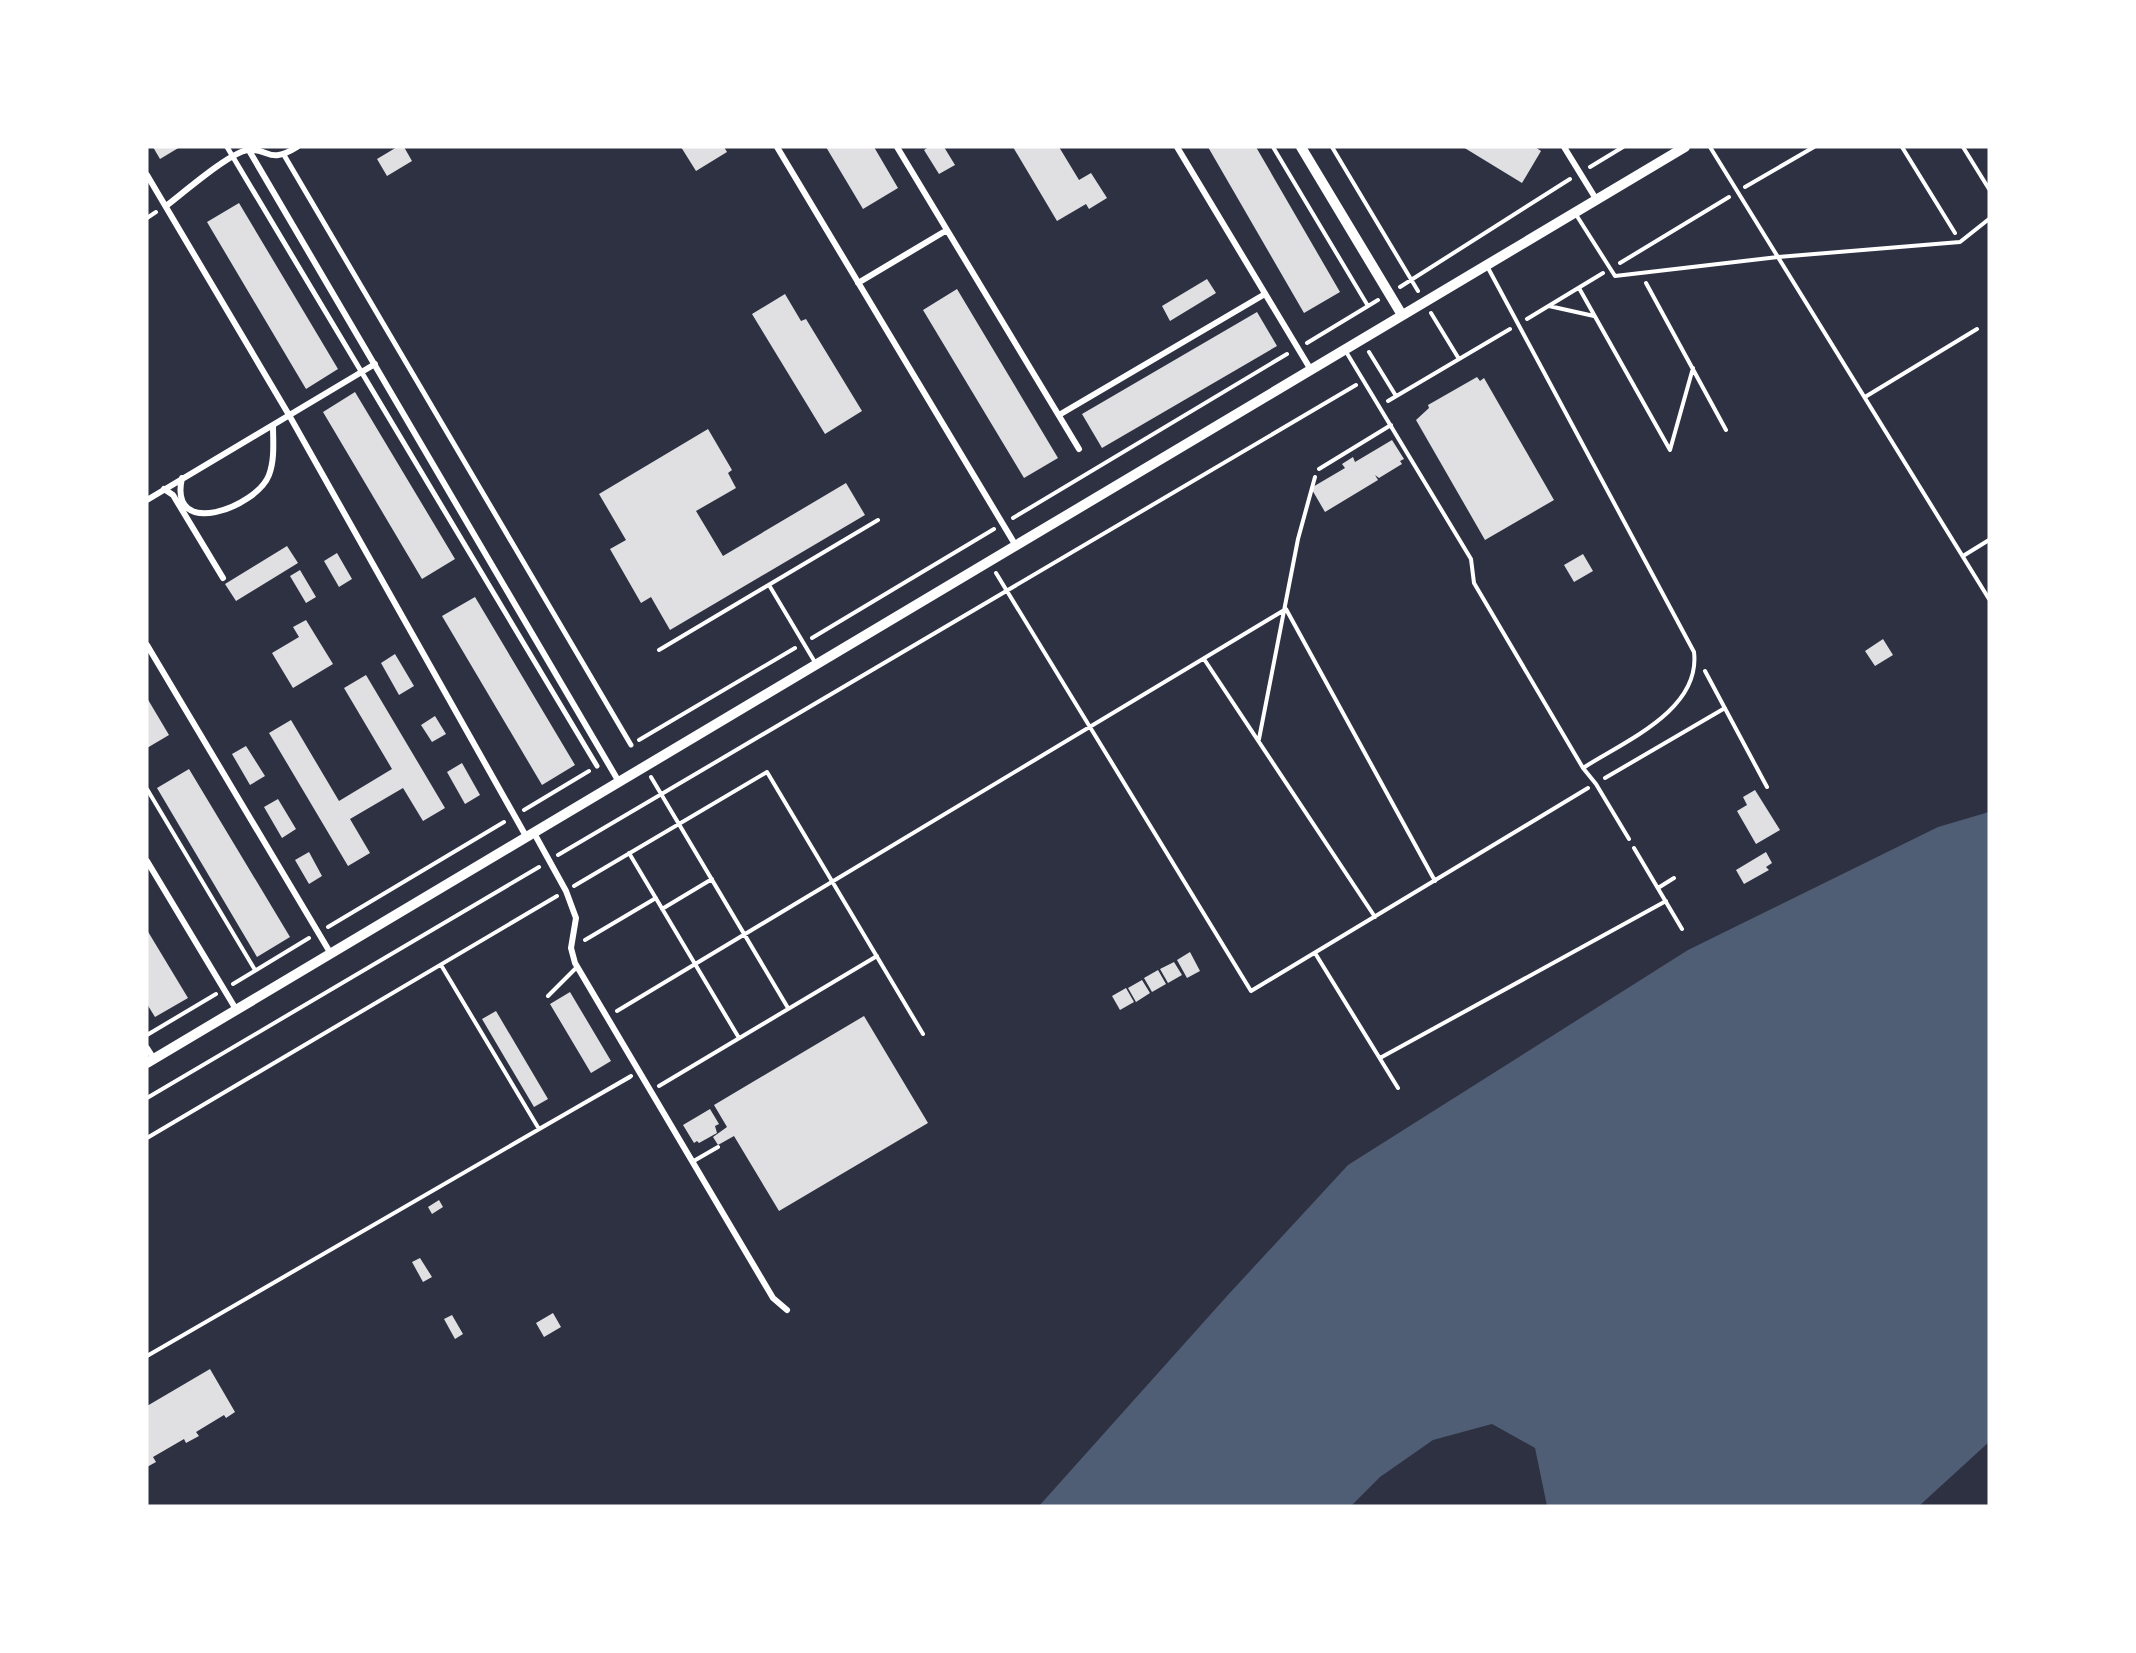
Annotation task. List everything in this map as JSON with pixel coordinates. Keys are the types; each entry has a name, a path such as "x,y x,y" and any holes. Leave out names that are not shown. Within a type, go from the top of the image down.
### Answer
{"street":[{"path":"227,147 597,766"},
{"path":"166,206 232,156 248,148 270,156 284,155 297,147"},
{"path":"777,147 1016,546"},
{"path":"897,147 1079,448"},
{"path":"1177,147 1311,370"},
{"path":"1301,147 1402,315"},
{"path":"147,1048 150,1061 237,1011 1685,147"},
{"path":"248,148 620,783"},
{"path":"1563,148 1581,172 1596,199"},
{"path":"284,155 631,745"},
{"path":"147,175 290,415 514,816 550,861 576,918 571,948 578,966 691,1162 773,1298 787,1310"},
{"path":"858,283 947,230"},
{"path":"1059,415 1265,294"},
{"path":"147,500 375,364"},
{"path":"182,478 180,489 182,500 189,510 199,514 222,512 243,501 262,487 269,476 273,461 273,424"},
{"path":"164,489 173,495 223,578"},
{"path":"147,645 331,954"},
{"path":"147,861 237,1011"}],"lane":[{"path":"1710,147 1989,599"},
{"path":"1575,212 1615,276 1778,257 1960,242 1989,219"},
{"path":"1486,265 1694,652 1695,663 1691,685 1675,708 1583,768"},
{"path":"1865,398 1977,329"},
{"path":"1345,349 1472,559 1474,583 1583,768 1596,784 1629,839"},
{"path":"1319,469 1391,425"},
{"path":"659,650 878,520"},
{"path":"1963,556 1989,540"},
{"path":"769,585 816,665"},
{"path":"548,996 578,966"},
{"path":"691,1162 718,1147"}],"path":[{"path":"1273,147 1368,306"},
{"path":"1332,147 1459,359"},
{"path":"631,745 1389,294 1623,147"},
{"path":"1379,406 1814,147"},
{"path":"1902,147 1960,242"},
{"path":"1963,147 1989,189"},
{"path":"1632,256 1726,430"},
{"path":"1579,288 1670,450 1693,369"},
{"path":"1548,306 1595,316"},
{"path":"1348,318 1396,396"},
{"path":"147,1098 1364,381"},
{"path":"1258,740 1286,609 1298,539 1312,483 1319,469"},
{"path":"989,562 1251,991 1725,708"},
{"path":"608,1016 1286,609"},
{"path":"1286,609 1435,882"},
{"path":"1694,652 1767,787"},
{"path":"1204,658 1375,917"},
{"path":"147,1035 597,766"},
{"path":"645,767 788,1008"},
{"path":"147,789 255,970"},
{"path":"1629,839 1682,929"},
{"path":"630,853 739,1038"},
{"path":"1658,888 1674,878"},
{"path":"662,909 712,879"},
{"path":"571,948 656,898"},
{"path":"1380,1058 1666,901"},
{"path":"1315,953 1398,1088"},
{"path":"651,1091 877,956"},
{"path":"441,965 539,1129 639,1072"},
{"path":"147,1356 639,1072"}],"water":[{"path":"1989,812 1989,1442 1919,1506 1547,1506 1535,1448 1492,1424 1433,1440 1380,1477 1351,1506 1039,1506 1348,1165 1688,950 1938,827"}],"building":[{"path":"153,147 180,147 160,159"},
{"path":"397,147 404,147 412,161 387,176 377,159"},
{"path":"681,147 724,147 727,152 696,171"},
{"path":"826,147 874,147 898,188 863,209"},
{"path":"929,147 944,147 955,165 939,174 924,150"},
{"path":"1013,147 1059,147 1079,180 1091,173 1107,198 1089,209 1086,204 1057,221"},
{"path":"1208,147 1256,147 1340,292 1304,313"},
{"path":"1463,147 1535,147 1541,151 1522,183"},
{"path":"239,203 338,369 306,389 207,222"},
{"path":"1207,279 1216,293 1170,321 1162,306"},
{"path":"957,289 1058,458 1024,478 923,310"},
{"path":"785,294 801,321 806,319 862,411 825,434 752,314"},
{"path":"1257,312 1277,346 1102,448 1082,414"},
{"path":"1477,377 1480,381 1484,378 1554,500 1485,540 1416,420 1429,408 1428,405"},
{"path":"355,392 455,559 422,579 323,412"},
{"path":"708,429 732,470 728,473 736,488 696,511 723,556 846,483 865,515 670,630 651,597 641,603 610,549 626,540 599,494"},
{"path":"1392,440 1404,459 1400,461 1402,464 1379,478 1375,475 1378,480 1325,512 1311,488 1345,468 1342,464 1353,457 1355,462"},
{"path":"287,546 298,563 236,601 225,584"},
{"path":"337,553 352,579 339,587 324,561"},
{"path":"1583,554 1593,571 1574,582 1564,565"},
{"path":"300,570 316,597 306,603 290,576"},
{"path":"475,597 575,765 542,785 442,616"},
{"path":"306,620 333,664 293,688 272,653 299,637 293,627"},
{"path":"1883,639 1893,655 1875,666 1865,651"},
{"path":"395,654 414,686 399,695 381,663"},
{"path":"366,675 445,808 423,821 403,788 350,819 370,853 348,866 269,733 291,720 339,801 392,769 344,688"},
{"path":"147,698 169,735 147,748"},
{"path":"435,716 446,734 432,742 421,725"},
{"path":"246,746 265,776 250,785 232,754"},
{"path":"462,763 480,795 465,804 447,772"},
{"path":"189,769 290,937 257,957 157,788"},
{"path":"1755,790 1780,830 1756,844 1737,811 1747,805 1743,797"},
{"path":"278,799 296,829 282,838 264,807"},
{"path":"309,852 322,876 309,884 295,860"},
{"path":"1766,852 1772,863 1766,867 1769,870 1744,884 1736,870"},
{"path":"147,930 188,998 155,1017 147,1004"},
{"path":"1190,952 1200,971 1187,978 1177,960"},
{"path":"1174,962 1182,975 1168,983 1160,969"},
{"path":"1158,970 1166,984 1152,992 1144,978"},
{"path":"1142,980 1150,993 1136,1002 1128,988"},
{"path":"1126,988 1134,1002 1120,1010 1112,996"},
{"path":"570,992 611,1061 591,1073 550,1004"},
{"path":"496,1011 548,1099 534,1107 482,1019"},
{"path":"864,1016 928,1123 779,1211 734,1136 718,1145 713,1137 727,1127 714,1105"},
{"path":"710,1109 719,1124 715,1126 717,1133 699,1143 697,1141 694,1143 683,1125"},
{"path":"439,1200 443,1207 432,1214 428,1207"},
{"path":"420,1258 432,1277 423,1282 412,1262"},
{"path":"553,1313 561,1327 544,1337 536,1323"},
{"path":"452,1315 463,1334 455,1339 444,1319"},
{"path":"210,1369 235,1412 226,1418 224,1415 196,1432 199,1436 186,1443 184,1439 153,1457 156,1462 147,1467 147,1406"}]}
